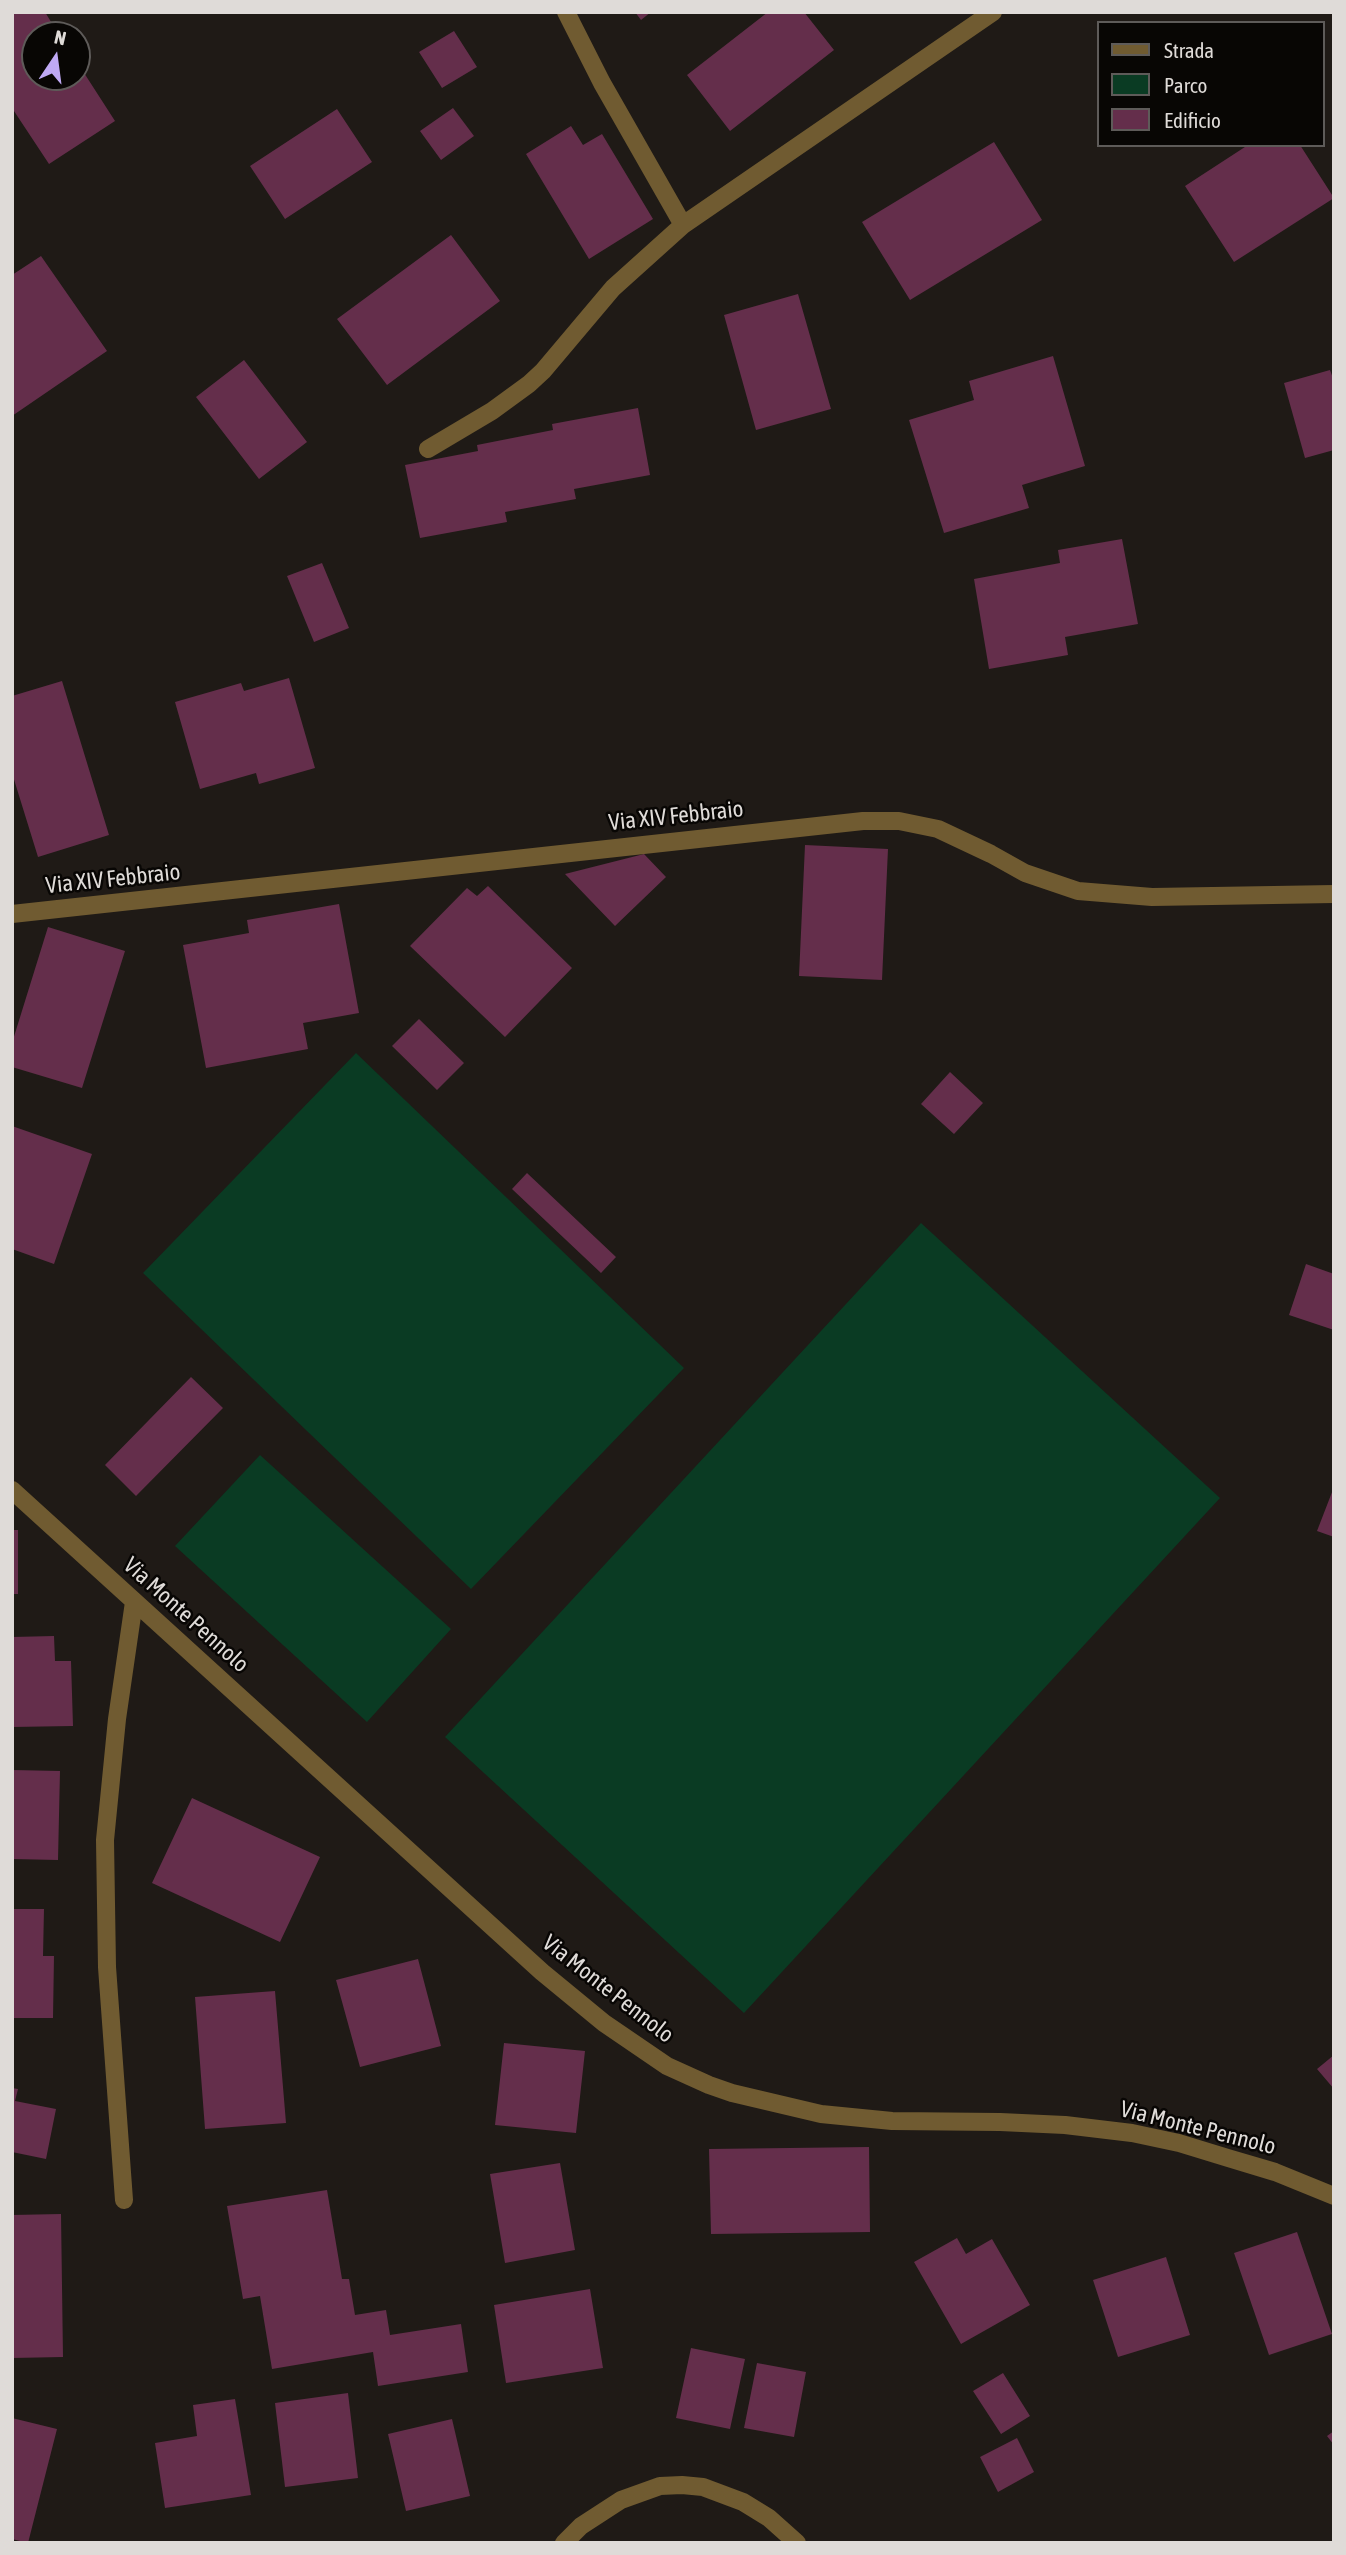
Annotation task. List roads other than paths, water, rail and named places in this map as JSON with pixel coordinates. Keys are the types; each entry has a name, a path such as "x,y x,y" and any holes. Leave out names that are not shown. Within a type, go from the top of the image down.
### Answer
{"street":[{"path":"566,12 602,83 683,225"},
{"path":"428,449 492,411 529,384 613,288 683,225 993,12"},
{"name":"Via XIV Febbraio","path":"12,914 863,821 899,821 938,829 1025,873 1078,891 1152,897 1334,894"},
{"name":"Via Monte Pennolo","path":"12,1490 542,1972 604,2023 686,2076 732,2093 777,2105 845,2117 891,2121 1034,2123 1132,2133 1179,2143 1275,2172 1334,2196"},
{"path":"124,2200 107,1967 105,1839 117,1719 134,1602"},
{"path":"564,2543 590,2519 621,2500 660,2486 682,2485 703,2487 743,2501 769,2518 797,2543"}]}
